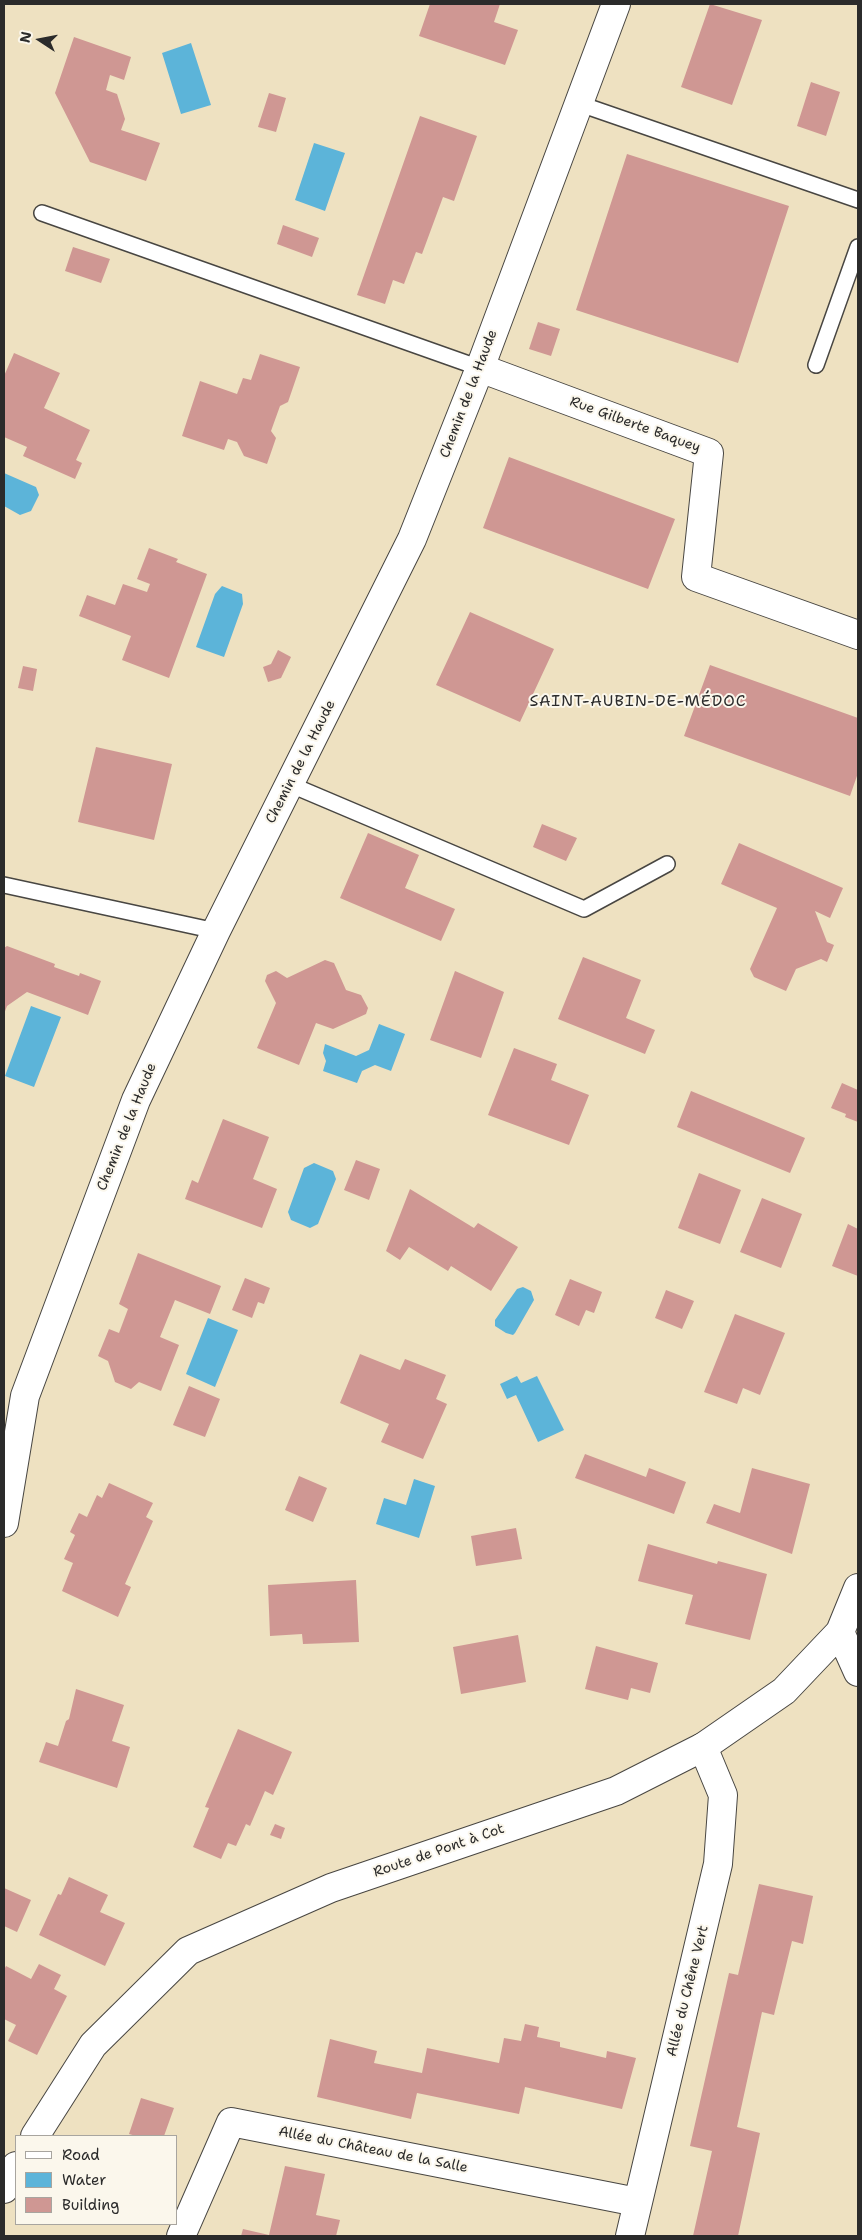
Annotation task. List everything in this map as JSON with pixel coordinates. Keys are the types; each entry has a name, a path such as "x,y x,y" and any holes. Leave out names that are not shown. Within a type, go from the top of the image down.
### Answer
{"street":[{"name":"Chemin de la Haude","path":"4,1523 25,1396 136,1100 216,931 412,539 480,368 616,4"},
{"name":"Rue Gilberte Baquey","path":"480,368 710,453 696,577 858,635"},
{"name":"Route de Pont à Cot","path":"36,2135 93,2044 188,1951 331,1888 616,1791 703,1747 784,1691 840,1632 858,1588"},
{"path":"840,1632 858,1672"},
{"name":"Allée du Chêne Vert","path":"630,2236 718,1864 723,1795 703,1747"},
{"name":"Allée du Château de la Salle","path":"181,2236 231,2122 637,2202"}],"lane":[{"path":"580,104 858,200"},
{"path":"42,213 480,368"},
{"path":"816,366 858,247"},
{"path":"289,784 584,909 667,864"},
{"path":"4,885 216,931"}],"water":[{"path":"191,43 211,105 181,114 162,53"},
{"path":"314,143 345,153 325,211 295,200"},
{"path":"4,473 36,487 39,495 31,511 20,515 4,506"},
{"path":"222,586 242,594 243,604 224,657 196,647 215,594"},
{"path":"31,1006 61,1017 34,1087 5,1076"},
{"path":"379,1024 405,1034 391,1071 375,1065 362,1071 357,1083 323,1071 326,1061 323,1053 325,1044 356,1056 369,1050"},
{"path":"314,1163 333,1171 336,1179 318,1224 310,1228 291,1220 288,1212 304,1168"},
{"path":"523,1287 531,1291 534,1300 515,1333 513,1335 506,1333 495,1326 495,1320 517,1289"},
{"path":"208,1318 238,1330 215,1387 186,1374"},
{"path":"517,1376 521,1383 537,1376 564,1430 538,1442 516,1395 507,1399 500,1384"},
{"path":"414,1479 435,1486 419,1538 376,1524 384,1498 406,1505"}],"building":[{"path":"430,4 500,4 494,22 518,30 505,65 419,36"},
{"path":"710,4 762,20 732,105 681,87"},
{"path":"74,37 131,57 124,80 110,75 106,90 117,94 125,119 121,130 160,143 146,181 90,162 55,93"},
{"path":"811,82 840,92 826,136 797,126"},
{"path":"269,93 286,98 276,132 258,127"},
{"path":"420,116 477,136 454,201 443,197 422,254 416,252 404,284 393,280 385,304 357,295"},
{"path":"627,154 789,206 738,363 576,310"},
{"path":"283,225 319,238 312,257 277,244"},
{"path":"73,247 110,259 101,283 65,271"},
{"path":"538,322 560,329 551,356 529,349"},
{"path":"14,353 60,373 44,408 90,430 76,460 82,463 75,479 23,456 27,447 4,437 4,376"},
{"path":"260,354 300,367 288,402 280,406 271,431 276,438 267,464 244,456 237,442 228,439 224,450 182,436 200,381 237,394 243,378 251,380"},
{"path":"509,457 675,519 648,589 483,528"},
{"path":"149,548 178,559 176,562 207,574 169,678 122,660 131,636 79,616 87,595 115,605 123,584 147,592 150,584 137,579"},
{"path":"470,612 554,649 520,722 436,685"},
{"path":"278,650 291,657 281,678 268,682 263,667 271,664"},
{"path":"710,665 858,718 858,773 850,796 684,736"},
{"path":"23,666 37,669 33,691 18,688"},
{"path":"96,747 172,764 154,840 78,822"},
{"path":"542,824 577,838 566,861 533,847"},
{"path":"368,833 419,855 405,888 455,909 441,941 340,898"},
{"path":"739,843 843,888 830,918 815,911 827,942 834,945 827,962 821,959 796,969 786,991 754,977 750,969 777,908 721,884"},
{"path":"7,946 55,964 54,967 79,976 80,973 101,981 88,1015 27,992 7,1006 4,1014 4,948"},
{"path":"583,957 641,980 626,1018 655,1030 645,1054 558,1019"},
{"path":"325,960 334,963 346,990 361,995 368,1008 366,1014 333,1029 316,1023 299,1065 257,1048 276,1003 265,981 267,975 276,971 287,978"},
{"path":"455,971 504,992 481,1058 430,1040"},
{"path":"514,1048 557,1064 551,1080 589,1095 569,1145 488,1115"},
{"path":"842,1083 858,1090 858,1122 845,1117 846,1114 831,1108"},
{"path":"691,1091 805,1138 790,1173 677,1127"},
{"path":"223,1119 269,1137 253,1179 277,1189 262,1228 185,1199 192,1180 198,1183"},
{"path":"356,1160 380,1169 369,1200 344,1190"},
{"path":"699,1173 741,1190 720,1244 678,1228"},
{"path":"410,1189 474,1228 478,1223 518,1247 491,1291 451,1266 448,1271 409,1247 400,1260 386,1251"},
{"path":"762,1198 802,1214 781,1268 740,1252"},
{"path":"848,1224 858,1229 858,1276 832,1266"},
{"path":"138,1253 221,1286 210,1314 175,1300 160,1337 179,1345 161,1391 139,1382 131,1389 115,1382 108,1361 98,1356 109,1329 119,1333 128,1309 119,1304"},
{"path":"245,1278 270,1288 264,1304 258,1302 252,1318 232,1310"},
{"path":"570,1279 602,1292 594,1313 586,1310 579,1326 555,1315"},
{"path":"666,1290 694,1301 682,1329 655,1318"},
{"path":"735,1314 785,1333 760,1395 743,1388 737,1404 704,1392"},
{"path":"360,1354 400,1370 405,1359 446,1375 436,1399 447,1404 423,1459 381,1442 389,1424 340,1403"},
{"path":"189,1386 220,1399 205,1437 173,1425"},
{"path":"585,1454 646,1477 649,1468 686,1482 674,1514 575,1478"},
{"path":"752,1468 810,1484 792,1554 706,1523 714,1504 740,1513"},
{"path":"299,1476 327,1488 313,1522 285,1510"},
{"path":"109,1483 153,1503 146,1517 153,1521 125,1584 131,1587 118,1617 62,1591 73,1563 64,1559 75,1535 70,1532 79,1513 87,1517 97,1495 102,1498"},
{"path":"516,1528 522,1559 476,1566 471,1536"},
{"path":"648,1544 717,1564 718,1561 767,1574 750,1640 685,1624 693,1595 638,1581"},
{"path":"356,1580 359,1642 303,1644 302,1634 270,1636 268,1585"},
{"path":"518,1635 526,1682 461,1694 453,1647"},
{"path":"596,1646 658,1663 650,1693 631,1688 628,1700 585,1689"},
{"path":"76,1689 124,1705 112,1741 130,1747 117,1788 39,1762 46,1742 58,1746 66,1721 69,1719"},
{"path":"238,1729 292,1752 273,1795 265,1791 250,1826 246,1824 236,1846 228,1843 221,1859 193,1847 209,1808 205,1807"},
{"path":"275,1824 285,1828 281,1839 270,1835"},
{"path":"69,1877 108,1895 100,1912 125,1923 105,1966 39,1935 58,1894 61,1895"},
{"path":"759,1884 813,1896 803,1944 792,1941 774,2015 762,2012 737,2127 760,2133 738,2236 693,2236 712,2151 690,2146 729,1973 738,1975"},
{"path":"4,1888 31,1900 17,1932 4,1926"},
{"path":"39,1964 61,1975 54,1989 67,1996 37,2055 8,2041 16,2025 4,2019 4,1970 6,1966 31,1979"},
{"path":"525,2024 539,2027 537,2037 560,2042 560,2047 606,2058 607,2051 636,2058 622,2109 525,2087 519,2114 417,2093 411,2119 317,2097 330,2039 377,2051 374,2063 422,2073 427,2048 499,2063 504,2038 521,2041"},
{"path":"141,2098 174,2108 164,2135 129,2134"},
{"path":"285,2166 325,2174 316,2215 340,2220 336,2236 241,2236 243,2229 269,2235"}],"district":[{"name":"SAINT-AUBIN-DE-MÉDOC","path":"638,702"}]}
